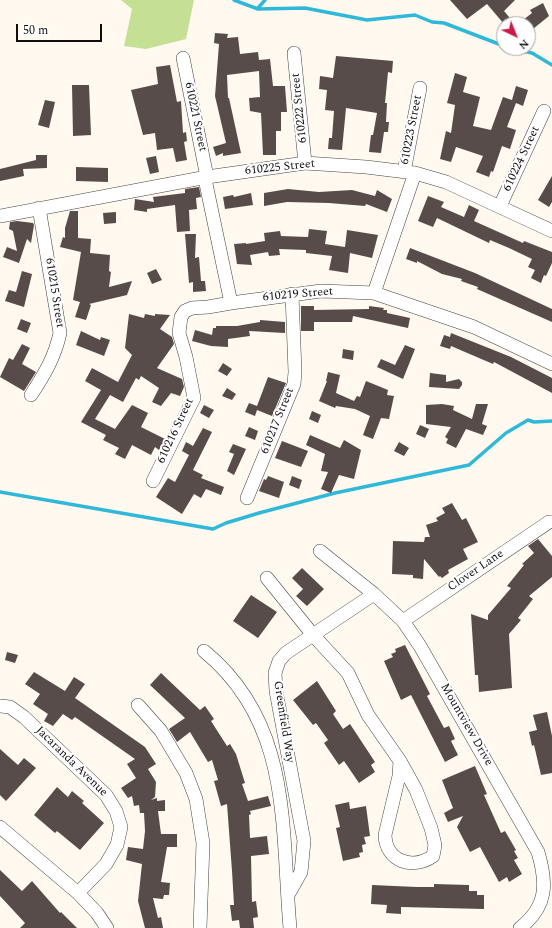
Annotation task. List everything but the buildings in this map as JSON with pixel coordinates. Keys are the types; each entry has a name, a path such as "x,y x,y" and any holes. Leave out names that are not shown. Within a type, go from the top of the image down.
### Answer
{"street":[{"name":"610222 Street","path":"294,53 306,163"},
{"name":"610221 Street","path":"183,58 208,177"},
{"name":"610223 Street","path":"374,293 410,172 420,88"},
{"name":"610224 Street","path":"500,206 544,111"},
{"name":"610225 Street","path":"0,216 208,177 306,163 410,172 446,182 552,231"},
{"path":"208,177 205,179 232,302"},
{"name":"610215 Street","path":"31,395 47,370 56,351 60,333 39,208"},
{"name":"610219 Street","path":"232,302 321,291 374,293 474,327 552,364"},
{"name":"610217 Street","path":"248,498 294,384 295,372 292,294"},
{"name":"610216 Street","path":"153,481 194,398 186,357 179,333 181,317 185,311 192,308 208,307 232,302"},
{"name":"Clover Lane","path":"403,621 549,522"},
{"name":"Mountview Drive","path":"320,551 374,594 403,621 420,646 538,852 544,873 544,893 540,905 520,928"},
{"path":"266,578 313,635 348,673 368,715 400,761 416,790 434,839 435,845 433,856 424,862 412,863 399,860 392,855 385,845 385,835 399,776 400,761"},
{"name":"Greenfield Way","path":"288,895 301,872 304,841 282,729 275,673 279,662 286,653 374,594"},
{"name":"Greenfield Way","path":"204,651 233,679 246,697 271,753 278,777 281,802 286,853 290,928"},
{"path":"138,705 161,731 186,772 196,799 203,843 200,928"},
{"name":"Jacaranda Avenue","path":"0,706 10,706 24,717 106,795 116,811 121,827 117,845 106,864 78,893"},
{"path":"0,827 78,893 97,913 106,928"}],"green space":[{"path":"121,0 194,0 186,39 146,49 124,46 132,9"}],"waterway":[{"path":"234,0 258,9 305,8 367,20 415,15 432,22 444,23 496,43"},
{"path":"258,8 265,0"},
{"path":"536,55 552,65"},
{"path":"0,492 213,529 226,523 259,513 335,493 469,465 506,433 528,420 534,422 552,421"}]}
